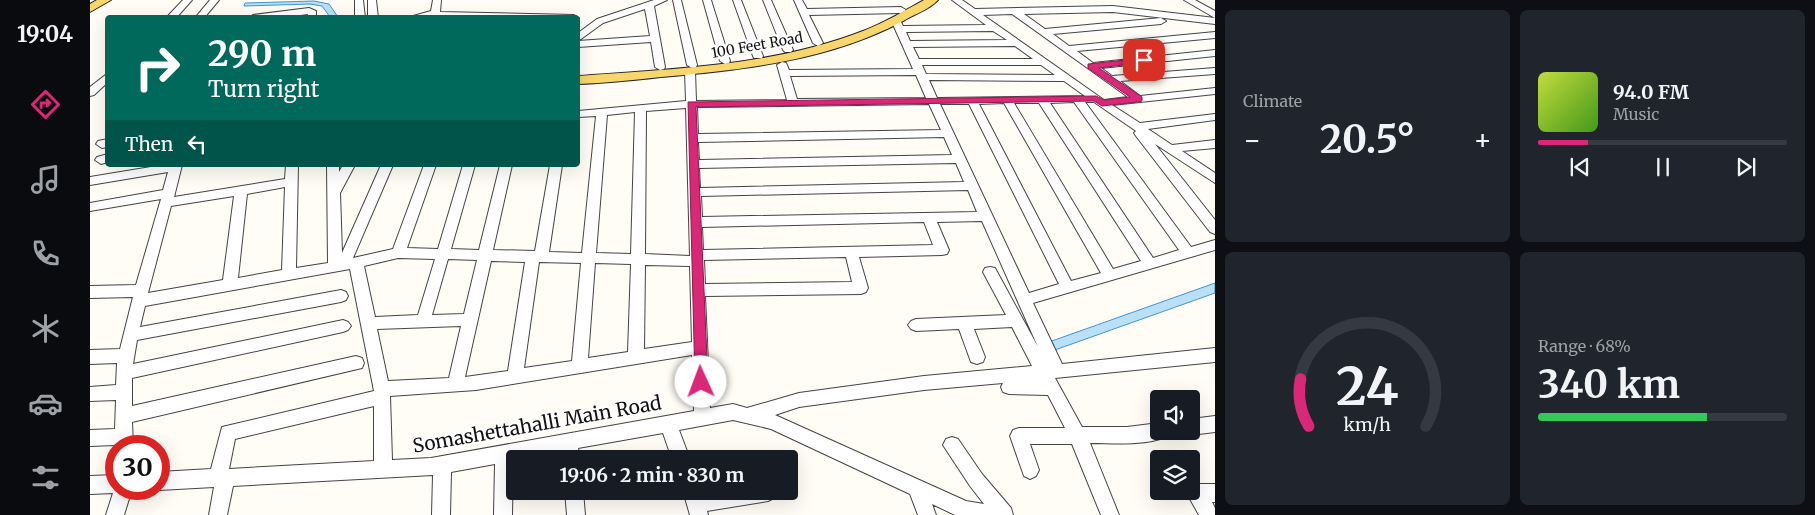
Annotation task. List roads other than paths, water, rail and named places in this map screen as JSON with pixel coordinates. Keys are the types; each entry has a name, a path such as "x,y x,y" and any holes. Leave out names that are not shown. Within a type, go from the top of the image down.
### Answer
{"main road":[{"path":"90,4 96,0"},
{"path":"90,9 105,0"},
{"name":"100 Feet Road","path":"580,80 691,68 751,64 878,22 899,19 918,0"},
{"name":"100 Feet Road","path":"580,74 660,67 691,68 758,56 825,48 857,38 899,19 934,0 947,0"}],"street":[{"path":"173,15 188,0"},
{"path":"202,15 216,0"},
{"path":"359,0 360,15"},
{"path":"372,0 373,15"},
{"path":"435,15 437,0"},
{"path":"580,36 606,19 663,0"},
{"path":"677,0 691,68 702,416"},
{"path":"707,0 725,61"},
{"path":"737,0 758,56"},
{"path":"767,0 784,54 785,73 793,103"},
{"path":"798,0 818,43"},
{"path":"855,0 861,10"},
{"path":"956,0 1099,101 1170,149 1212,174"},
{"path":"1188,0 1215,15"},
{"path":"649,5 660,67"},
{"path":"972,12 1113,9 1215,21"},
{"path":"804,12 861,10 899,19 995,28"},
{"path":"277,15 309,11 313,13 313,15"},
{"path":"1014,11 1138,99"},
{"path":"580,18 606,19"},
{"path":"899,19 919,70 1025,300 1051,372 1052,388 1078,436 1110,515"},
{"path":"1042,32 1191,19"},
{"path":"1067,49 1215,35"},
{"path":"580,44 655,39"},
{"path":"908,44 1017,43"},
{"path":"1091,66 1215,53"},
{"path":"785,73 919,70 1044,62"},
{"path":"919,70 1067,78"},
{"path":"1110,79 1215,71"},
{"path":"92,91 105,79"},
{"path":"92,91 105,89"},
{"path":"580,114 692,104 1042,99 1099,101 1215,91"},
{"path":"1042,99 1150,264"},
{"path":"1077,99 1188,253"},
{"path":"972,100 1068,288"},
{"path":"1007,100 1110,276"},
{"path":"636,358 642,108"},
{"path":"579,367 602,112"},
{"path":"1135,125 1215,117"},
{"path":"1135,125 1215,228"},
{"path":"693,138 948,133"},
{"path":"1170,149 1215,144"},
{"path":"694,164 960,160"},
{"path":"90,181 169,167"},
{"path":"124,435 124,373 130,334 175,167"},
{"path":"289,274 292,167"},
{"path":"333,167 334,194 345,265 369,324 382,393 382,470"},
{"path":"334,194 348,167"},
{"path":"345,265 386,167"},
{"path":"398,253 429,167"},
{"path":"423,322 468,167"},
{"path":"455,385 506,167"},
{"path":"515,377 556,167"},
{"path":"90,207 242,190 292,182"},
{"path":"695,192 973,186"},
{"path":"230,285 242,190"},
{"path":"696,222 986,216"},
{"path":"90,292 140,296 230,285 345,265 398,253 639,259 942,250 930,218"},
{"path":"1025,300 1215,245"},
{"path":"699,290 861,288 851,252"},
{"path":"990,272 1016,321 1051,372"},
{"path":"130,334 341,296"},
{"path":"369,324 470,320"},
{"path":"916,325 1016,321"},
{"path":"964,323 977,357"},
{"path":"124,373 343,326"},
{"path":"218,515 221,478 228,433 382,393 515,377 700,347"},
{"path":"748,416 799,400 924,383 1215,355"},
{"path":"90,357 126,356"},
{"path":"124,416 356,363"},
{"path":"1009,387 1052,388"},
{"path":"90,394 124,392"},
{"name":"Somashettahalli Main Road","path":"570,450 668,423 733,412 772,422 916,486 965,510 986,515"},
{"path":"668,423 677,450"},
{"path":"1200,426 1215,424"},
{"path":"1030,470 1019,436 1126,436 1150,432"},
{"path":"90,438 105,440"},
{"path":"952,445 976,480 1004,515"},
{"path":"502,515 504,453"},
{"name":"Somashettahalli Main Road","path":"170,480 382,470 442,465 504,453"},
{"path":"441,515 442,465"},
{"path":"90,485 105,484"},
{"path":"916,486 927,515"},
{"path":"1207,511 1196,493 1215,493"},
{"path":"115,515 120,500"},
{"path":"125,500 126,515"},
{"path":"575,500 576,515"},
{"path":"695,503 715,500"}],"water":[{"path":"314,1 329,4 337,15 329,15 322,6 310,4 244,6 245,3"},
{"path":"1215,283 1215,293 1052,351 1049,342"}]}
